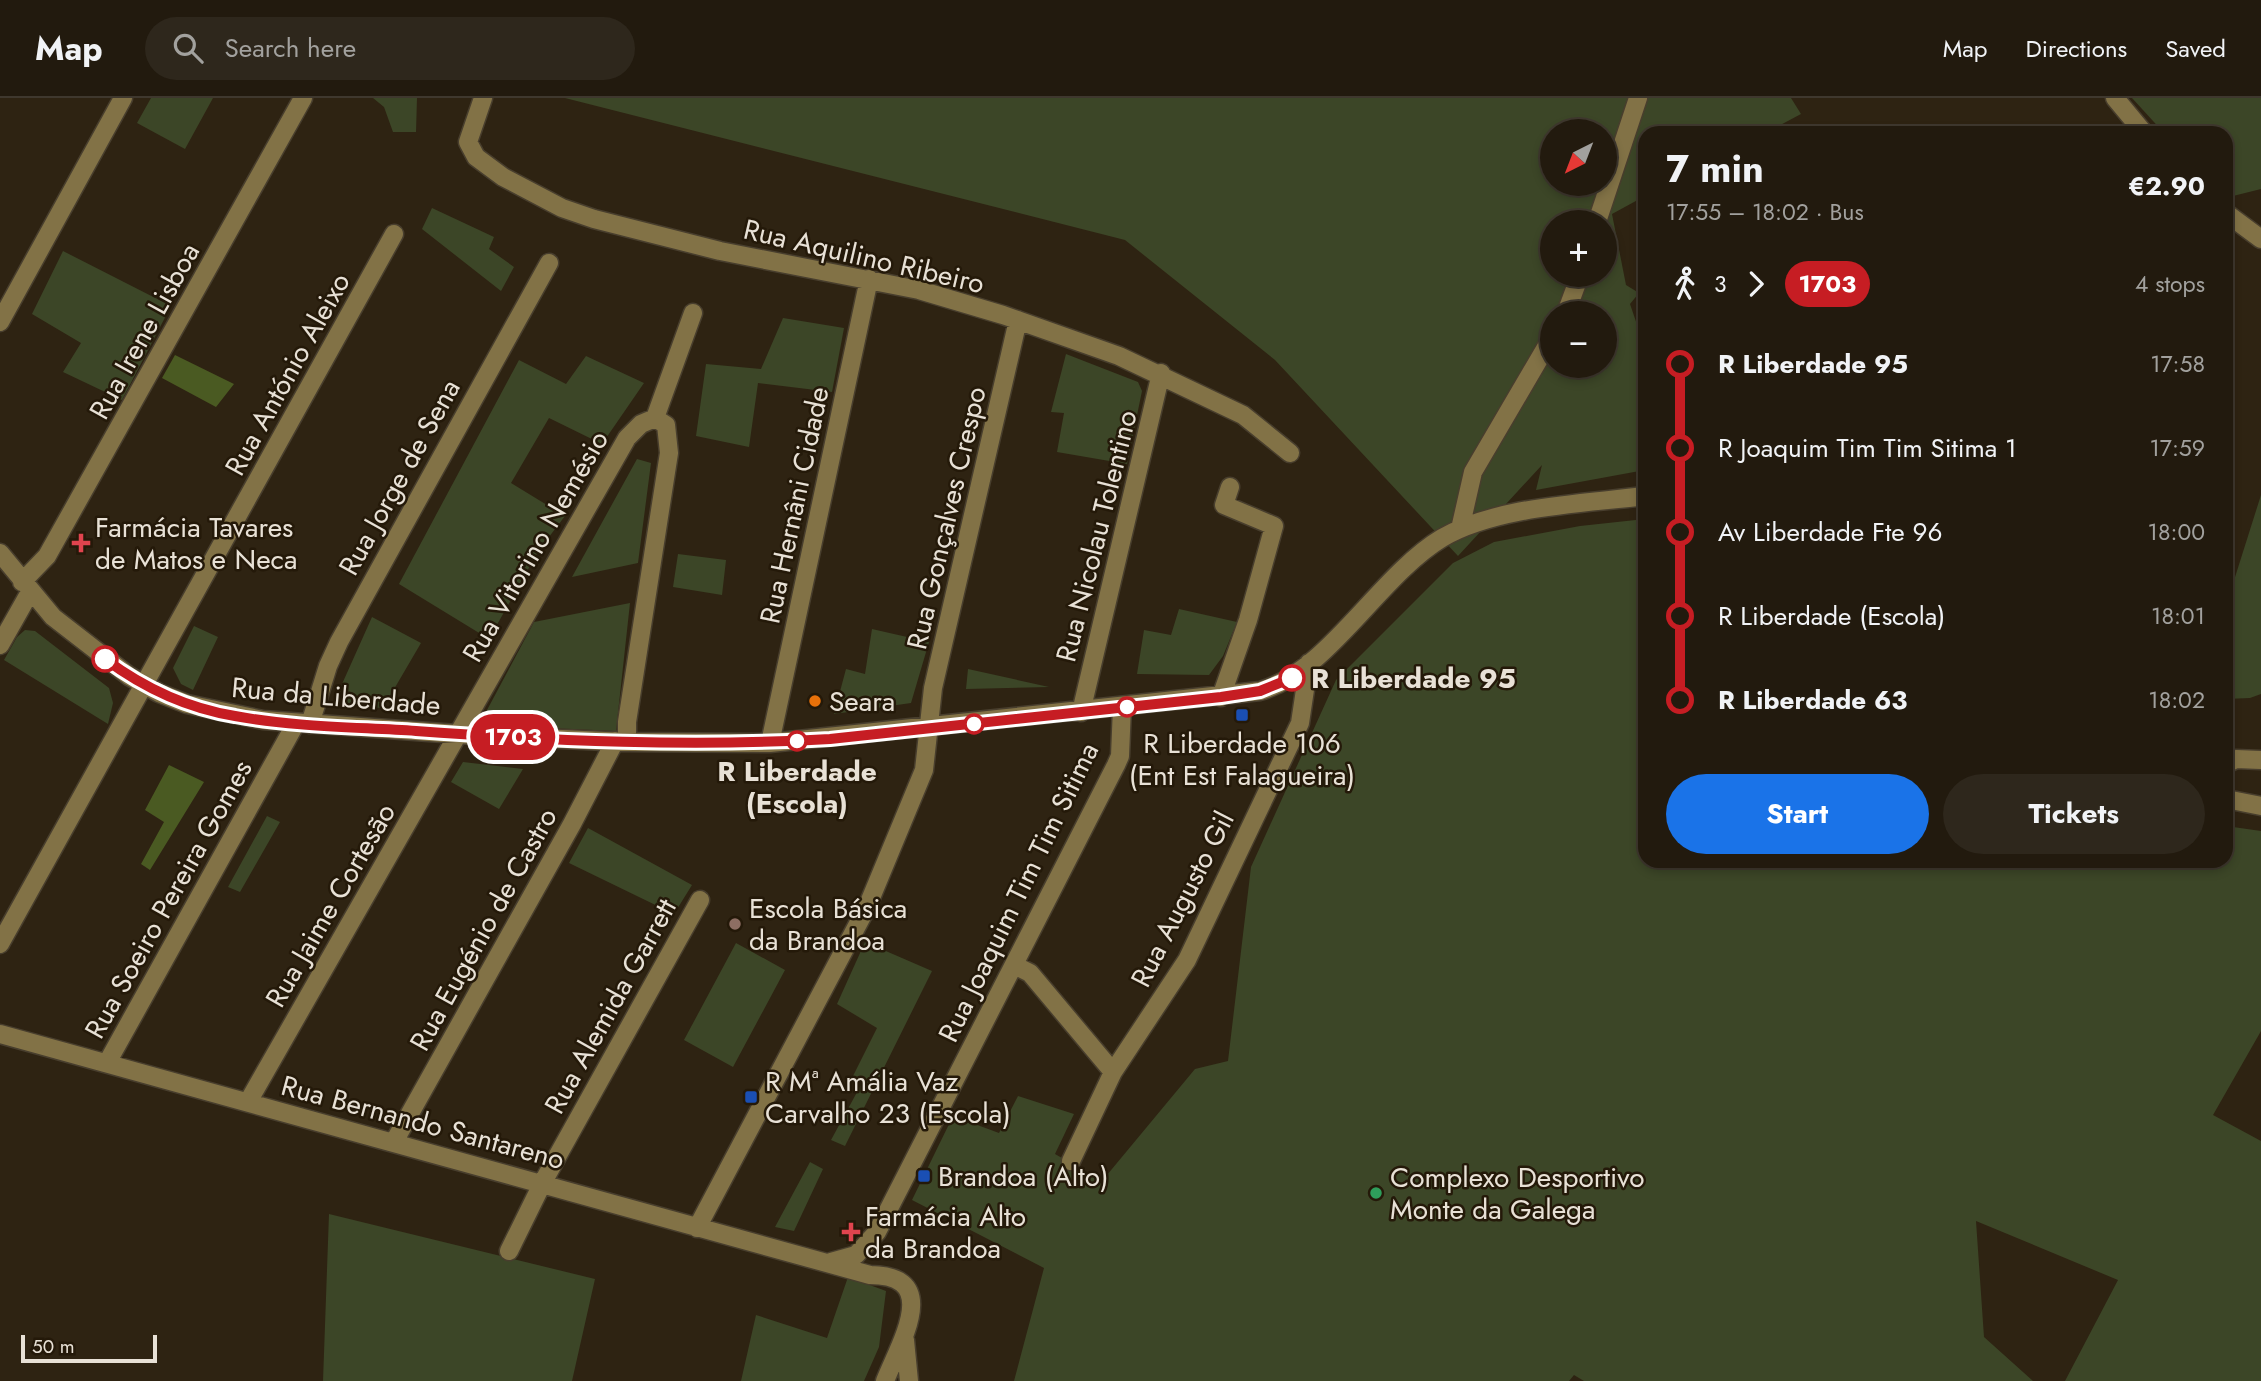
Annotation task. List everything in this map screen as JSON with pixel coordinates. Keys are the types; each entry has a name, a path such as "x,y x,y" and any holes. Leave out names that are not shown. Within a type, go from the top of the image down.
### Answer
{"street":[{"path":"0,322 123,98"},
{"name":"Rua Irene Lisboa","path":"0,645 26,587 47,556 303,98"},
{"name":"Rua Aquilino Ribeiro","path":"483,98 468,142 476,157 517,185 562,208 632,231 919,290 1018,320 1161,373 1243,415 1290,453"},
{"path":"1601,210 1638,98"},
{"path":"2115,98 2138,126"},
{"path":"2233,218 2261,239"},
{"name":"Rua António Aleixo","path":"0,944 394,234"},
{"name":"Rua Jorge de Sena","path":"303,724 339,642 549,263"},
{"name":"Rua Hernâni Cidade","path":"770,743 869,279"},
{"path":"621,741 627,722 669,453 666,425 655,418 693,313"},
{"name":"Rua Gonçalves Crespo","path":"697,1228 868,905 924,770 933,688 1018,320"},
{"path":"1460,530 1472,472 1540,357"},
{"name":"Rua Nicolau Tolentino","path":"1081,712 1161,373"},
{"name":"Rua Vitorino Nemésio","path":"457,734 627,438 641,424 655,418"},
{"path":"1221,697 1248,620 1274,526 1224,505 1230,487"},
{"name":"Rua da Liberdade","path":"0,553 26,587 75,636 145,687 187,704 234,716 303,724 457,734 621,741 770,743 1221,697 1279,685 1309,663 1428,548 1460,530 1515,514 1638,497"},
{"name":"Rua Augusto Gil","path":"1071,1161 1113,1072 1187,960 1300,723 1309,663"},
{"name":"Rua Joaquim Tim Tim Sitima","path":"831,1262 856,1255 877,1232 1120,756 1122,707"},
{"name":"Rua Soeiro Pereira Gomes","path":"107,1063 303,724"},
{"name":"Rua Jaime Cortesão","path":"248,1101 457,734"},
{"name":"Rua Eugénio de Castro","path":"394,1142 621,741"},
{"path":"2233,760 2261,760"},
{"path":"2233,800 2261,806"},
{"name":"Rua Alemida Garrett","path":"509,1251 543,1182 700,900"},
{"path":"1014,965 1030,972 1113,1072"},
{"name":"Rua Bernando Santareno","path":"0,1034 543,1182 697,1228 831,1262 870,1275 889,1275"},
{"path":"877,1232 875,1256 889,1275 902,1281 911,1290 904,1333 885,1381"},
{"path":"904,1333 909,1381"}],"green space":[{"path":"151,98 213,98 185,149 137,123"},
{"path":"373,98 417,98 416,132 393,132 384,107"},
{"path":"565,98 1791,98 1801,114 1778,126 1638,126 1638,200 1617,211 1540,210 1540,287 1617,287 1617,239 1626,285 1638,292 1630,304 1638,327 1638,471 1536,490 1542,465 1458,556 1275,360 1125,240"},
{"path":"2132,98 2261,98 2261,189 2233,196 2233,126 2158,126"},
{"path":"432,208 494,237 489,249 514,267 501,291 422,229"},
{"path":"63,251 171,306 122,400 63,372 81,343 32,314"},
{"path":"783,318 844,328 832,392 758,383 749,447 696,436 706,364 761,369"},
{"path":"1066,354 1138,382 1142,391 1127,464 1057,452 1064,413 1051,412"},
{"path":"175,355 234,384 216,407 162,378"},
{"path":"586,356 644,383 602,444 549,418 511,483 565,516 539,550 489,639 399,584 519,360 566,384"},
{"path":"637,459 651,463 638,563 572,577"},
{"path":"2261,495 2261,694 2250,698 2233,699 2233,584"},
{"path":"1638,520 1638,868 2233,868 2233,827 2261,831 2261,1031 2213,1115 2261,1141 2261,1381 2065,1381 2118,1280 1976,1221 1984,1337 2033,1381 1584,1381 1574,1375 1569,1381 1014,1381 1044,1268 912,1200 953,1116 999,1133 1018,1096 1074,1114 1055,1154 1102,1181 1195,1069 1228,1061 1251,867 1336,680 1453,563 1494,542 1580,526"},
{"path":"678,554 726,560 722,595 673,587"},
{"path":"630,603 616,731 479,725 534,622"},
{"path":"1179,609 1237,622 1223,656 1209,675 1137,674 1144,630 1171,635"},
{"path":"372,617 421,643 383,708 342,706 338,693"},
{"path":"194,626 218,637 193,690 181,684 173,668"},
{"path":"872,629 929,642 911,703 834,714 846,669 865,674"},
{"path":"25,630 35,631 109,688 113,703 108,724 4,660 17,637"},
{"path":"968,669 1049,687 966,689"},
{"path":"463,762 523,769 499,809 451,782"},
{"path":"169,765 204,782 150,870 141,864 164,822 145,810"},
{"path":"267,816 280,822 240,892 228,887"},
{"path":"588,828 692,885 674,914 569,863"},
{"path":"865,942 932,971 845,1146 831,1140 862,1083 853,1076 877,1028 837,1004"},
{"path":"736,943 785,970 733,1067 684,1040"},
{"path":"810,1162 823,1169 794,1231 775,1227"},
{"path":"329,1214 595,1279 572,1381 323,1381"},
{"path":"848,1277 886,1291 879,1347 864,1381 741,1381 756,1315 827,1338"}],"bus line":[{"name":"1703","path":"105,659 145,687 187,704 234,716 457,734 673,743 770,743 830,739 1221,697 1260,691 1292,678"}],"place":[{"name":"Farmácia Tavares de Matos e Neca","path":"81,543"},
{"name":"R Liberdade 95","path":"1292,678"},
{"name":"Seara","path":"815,701"},
{"name":"R Liberdade 106 (Ent Est Falagueira)","path":"1242,715"},
{"name":"R Liberdade (Escola)","path":"797,741"},
{"name":"Escola Básica da Brandoa","path":"735,924"},
{"name":"R Mª Amália Vaz Carvalho 23 (Escola)","path":"751,1097"},
{"name":"Brandoa (Alto)","path":"924,1176"},
{"name":"Complexo Desportivo Monte da Galega","path":"1376,1193"},
{"name":"Farmácia Alto da Brandoa","path":"851,1232"}]}
